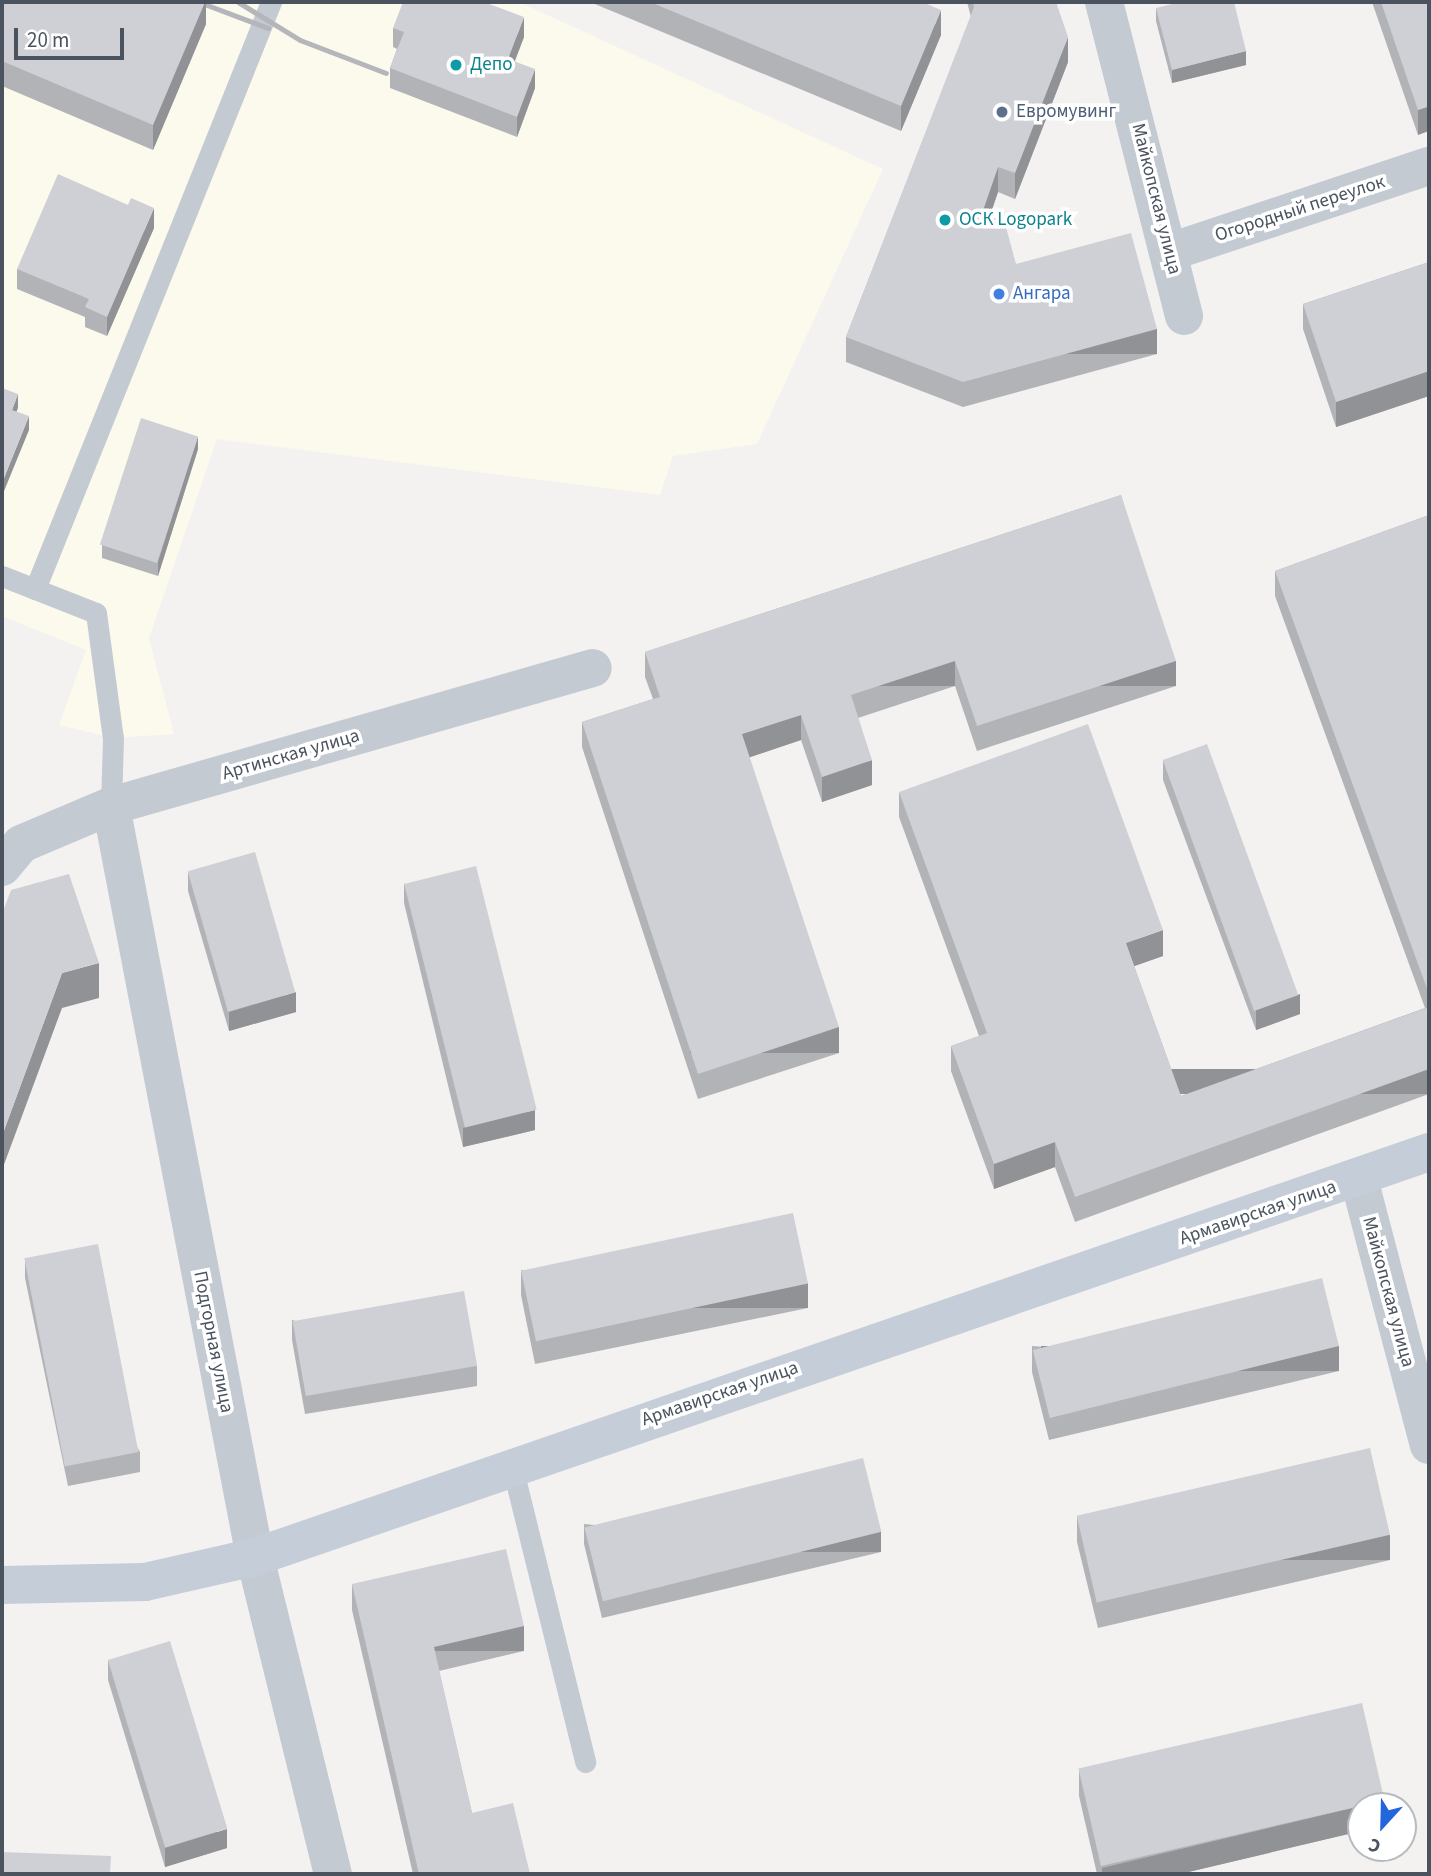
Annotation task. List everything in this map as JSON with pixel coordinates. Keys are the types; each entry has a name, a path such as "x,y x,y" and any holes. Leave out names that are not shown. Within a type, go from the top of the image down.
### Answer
{"main road":[{"name":"Армавирская улица","path":"2,1585 145,1582 255,1557 512,1466 1359,1179 1429,1152"}],"street":[{"name":"Майкопская улица","path":"1104,2 1170,252 1184,316"},
{"name":"Огородный переулок","path":"1170,252 1429,166"},
{"name":"Артинская улица","path":"2,867 20,844 111,806 593,668"},
{"name":"Подгорная улица","path":"111,806 255,1557 333,1874"},
{"name":"Майкопская улица","path":"1359,1179 1429,1445"}],"lane":[{"path":"35,589 271,2"},
{"path":"2,576 96,613 113,738 111,806"},
{"path":"512,1466 585,1762"}],"shaded area":[{"path":"2,2 519,2 883,169 757,444 673,456 660,495 217,439 149,638 174,734 113,738 59,725 86,650 2,616"}],"building":[{"path":"2,2 205,2 153,125 2,61"},
{"name":"Депо","path":"403,2 484,2 524,17 508,59 535,69 517,117 390,68 404,32 393,28"},
{"path":"650,2 922,2 941,10 901,106"},
{"name":"ОСК Logopark","path":"973,2 1056,2 1068,37 1015,173 998,167 979,222 1003,216 1016,264 1131,233 1157,329 963,382 846,337 974,7"},
{"path":"1180,2 1234,2 1246,51 1172,70 1156,8"},
{"path":"1381,2 1429,2 1429,106 1418,110"},
{"path":"58,174 128,205 131,198 154,208 107,317 85,307 89,299 17,269"},
{"path":"1429,262 1429,371 1336,402 1303,304"},
{"path":"2,388 18,394 12,410 29,416 2,483"},
{"path":"141,418 198,437 157,563 100,544"},
{"path":"1121,495 1176,661 977,726 955,661 851,695 872,760 822,777 801,715 742,734 839,1027 698,1074 582,722 660,697 645,652"},
{"path":"1429,515 1429,994 1275,571"},
{"path":"1088,724 1163,930 1126,943 1181,1096 1429,1007 1429,1069 1075,1197 1055,1142 994,1164 951,1046 987,1033 899,792"},
{"path":"1207,744 1298,995 1254,1011 1163,760"},
{"path":"255,852 295,992 228,1012 188,871"},
{"path":"476,866 537,1110 465,1127 404,884"},
{"path":"69,874 99,963 62,973 2,1136 2,914 11,890"},
{"path":"793,1213 808,1283 536,1341 521,1271"},
{"path":"98,1244 138,1452 65,1466 24,1258"},
{"path":"1322,1278 1339,1346 1050,1418 1033,1350"},
{"path":"464,1291 477,1366 306,1396 293,1321"},
{"path":"1370,1448 1390,1535 1097,1602 1077,1516"},
{"path":"863,1458 881,1532 603,1601 585,1527"},
{"path":"506,1549 524,1626 434,1647 472,1813 513,1803 530,1874 419,1874 352,1584"},
{"path":"170,1641 227,1828 165,1847 108,1660"},
{"path":"1362,1703 1383,1792 1347,1792 1347,1809 1101,1866 1078,1768"},
{"path":"2,1852 111,1856 110,1874 2,1874"}],"railway":[{"path":"199,2 268,28"},
{"path":"238,2 300,40 386,73"}],"place":[{"name":"Депо","path":"456,65"},
{"name":"Евромувинг","path":"1002,112"},
{"name":"ОСК Logopark","path":"945,220"},
{"name":"Ангара","path":"999,294"}]}
